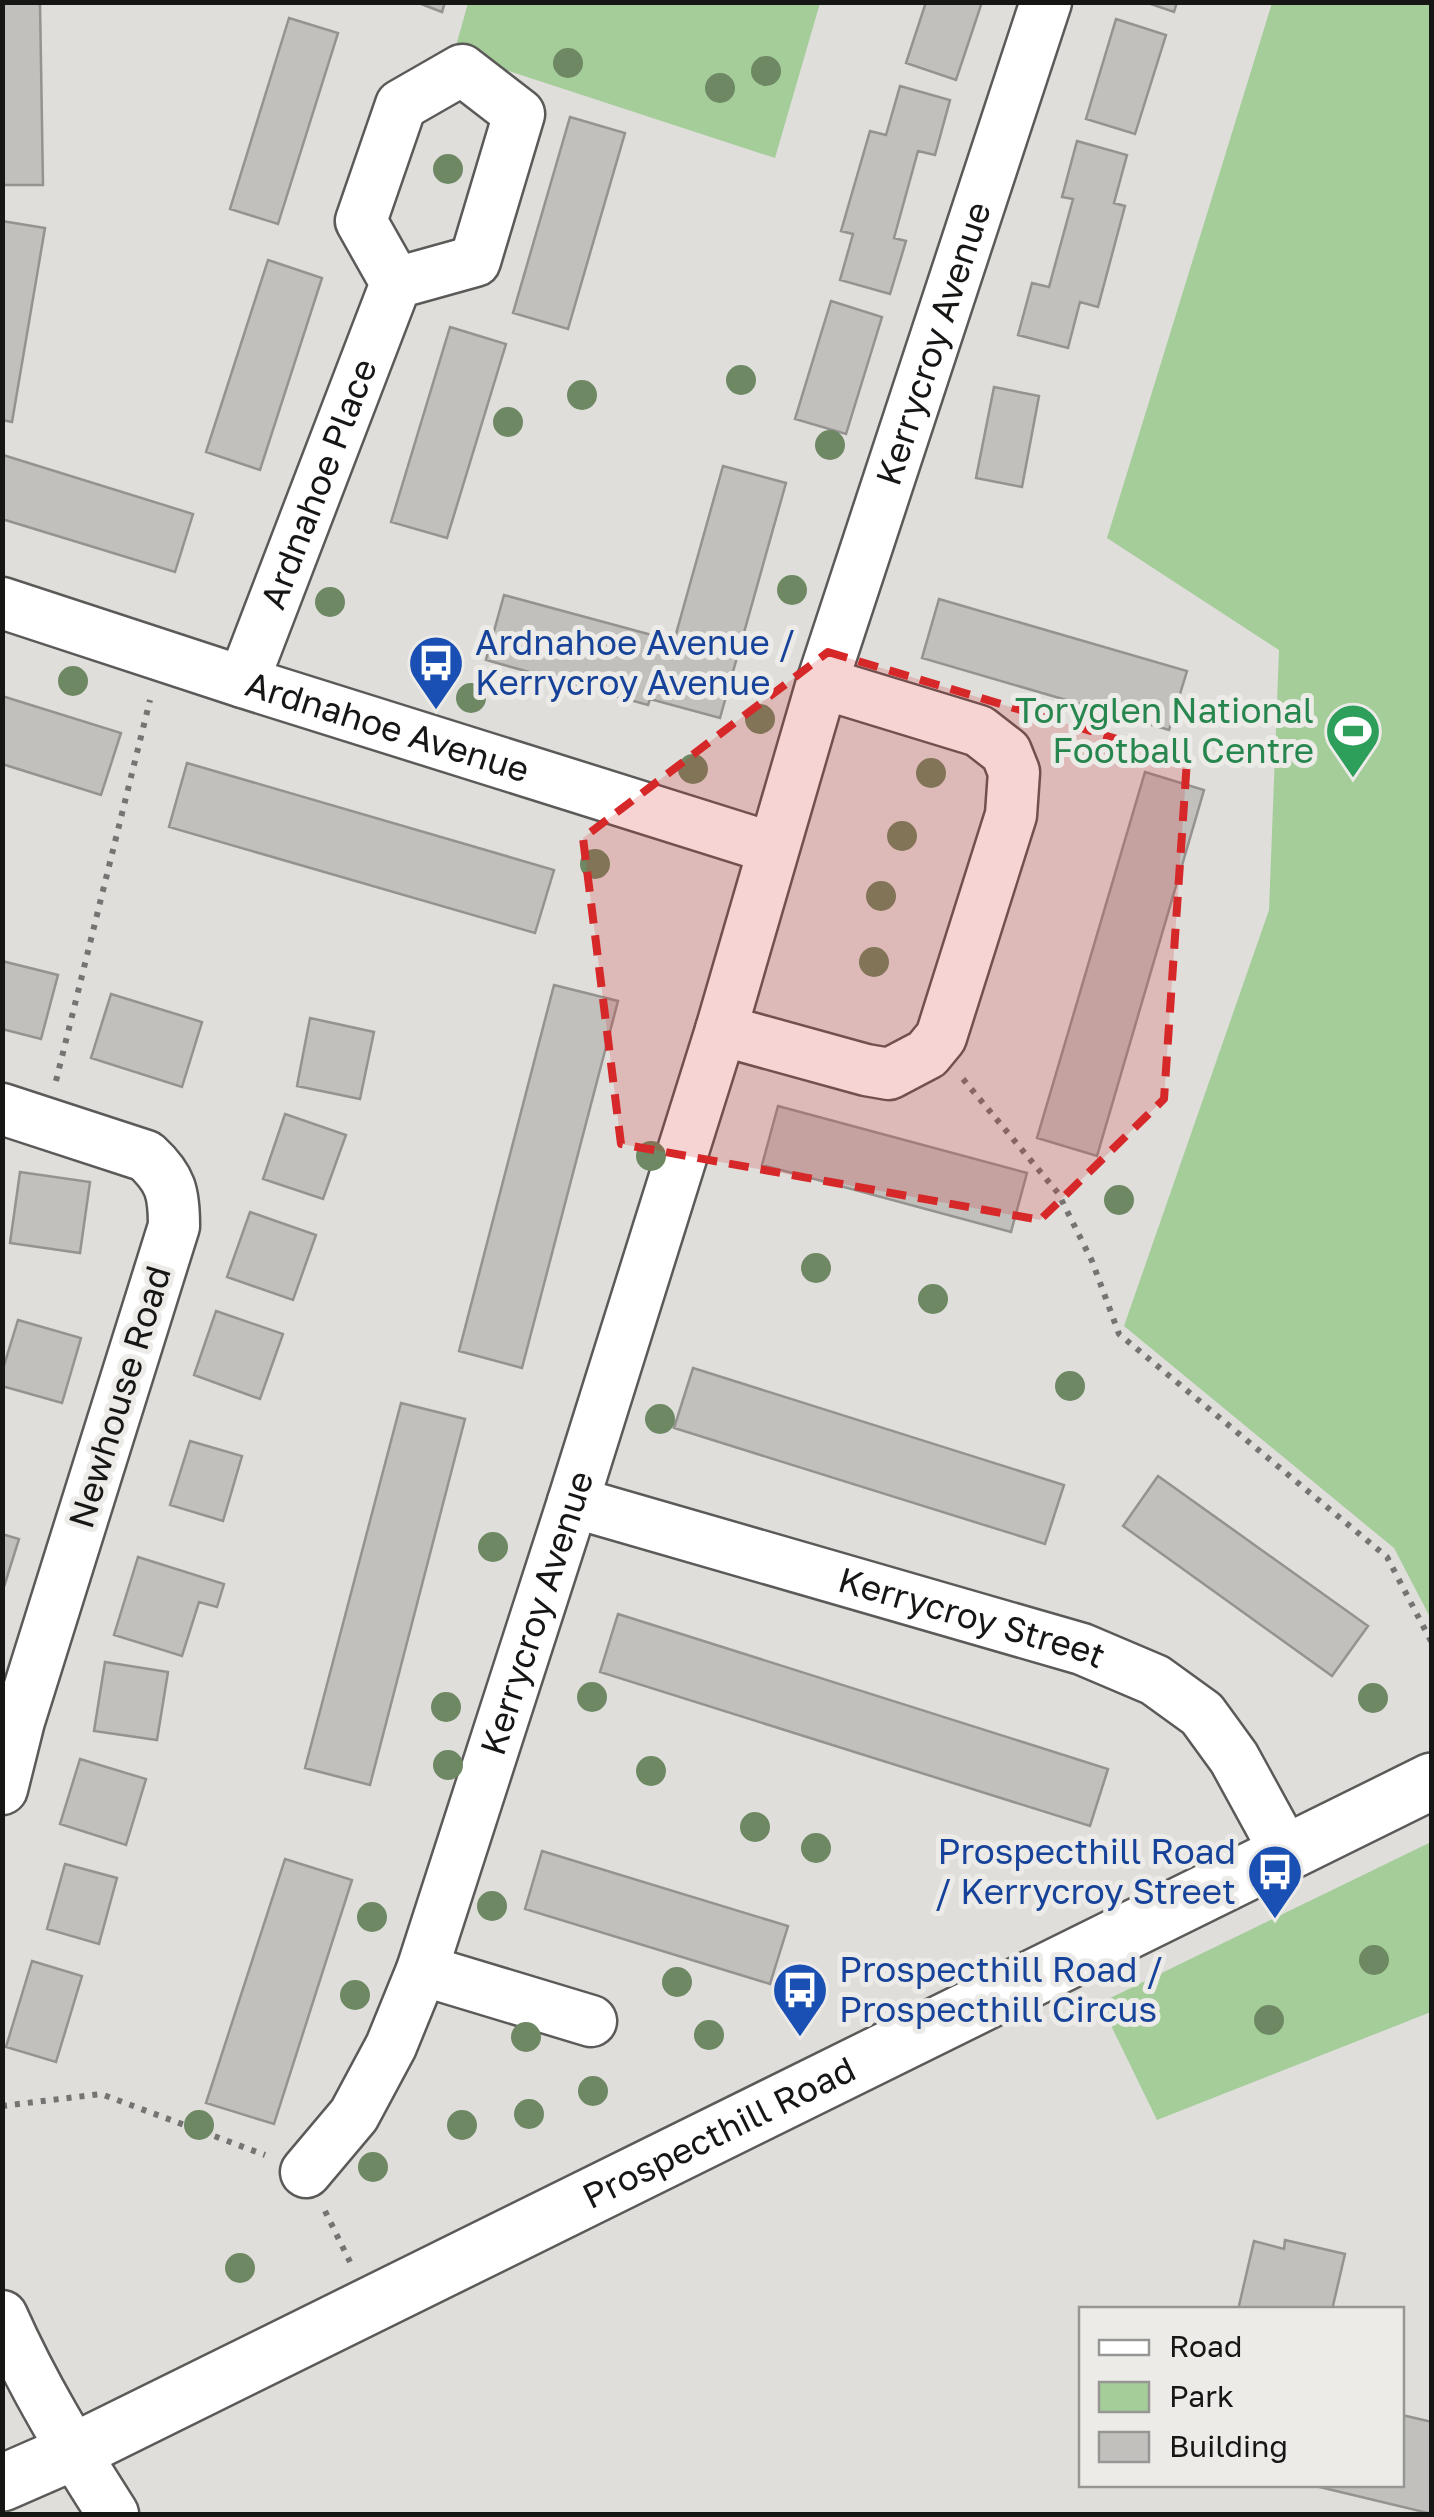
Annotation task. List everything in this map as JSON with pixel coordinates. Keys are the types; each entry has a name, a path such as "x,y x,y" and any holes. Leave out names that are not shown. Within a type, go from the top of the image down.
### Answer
{"main road":[{"name":"Prospecthill Road","path":"2,2482 73,2452 1432,1781"}],"street":[{"name":"Kerrycroy Avenue","path":"306,2172 354,2114 391,2046 422,1970 721,1030 822,683 1046,2"},
{"name":"Ardnahoe Place","path":"243,682 396,283"},
{"name":"Ardnahoe Avenue","path":"2,603 772,848"},
{"path":"721,1030 889,1074 927,1054 941,1037 1012,815 1014,772 1006,752 980,731 822,683"},
{"name":"Newhouse Road","path":"2,1789 25,1702 174,1226 174,1198 163,1172 146,1156 24,1116"},
{"name":"Kerrycroy Street","path":"574,1502 1082,1649 1155,1680 1202,1714 1234,1758 1286,1854"},
{"path":"422,1970 591,2021"},
{"path":"2,2316 26,2370 113,2514"}],"path":[{"path":"24,1116 161,655"},
{"path":"934,1045 1058,1193 1092,1261 1119,1334 1387,1557 1432,1643"},
{"path":"2,2106 101,2094 306,2172 371,2304"}],"highlighted area":[{"path":"828,652 1187,760 1164,1099 1040,1220 621,1144 583,838"}],"green space":[{"path":"468,3 820,3 775,158 454,53"},
{"name":"Toryglen National Football Centre","path":"1272,3 1431,3 1431,1619 1394,1548 1124,1326 1269,910 1279,650 1107,538"},
{"path":"1431,1842 1431,2012 1157,2120 1100,2003"}],"building":[{"path":"2,2 40,2 43,185 2,185"},
{"path":"416,2 445,2 442,12"},
{"path":"926,2 982,2 956,80 906,63"},
{"path":"1145,2 1177,2 1174,12"},
{"path":"289,18 338,33 278,224 230,209"},
{"path":"1116,19 1166,35 1135,134 1086,119"},
{"path":"900,86 950,100 935,155 918,151 894,238 906,241 890,294 840,280 853,234 841,231 870,131 886,135"},
{"path":"570,117 625,133 568,329 513,313"},
{"path":"1077,141 1127,155 1114,203 1125,206 1098,307 1080,302 1068,348 1018,335 1032,283 1049,287 1073,199 1062,197"},
{"path":"2,221 45,228 12,422 2,420"},
{"path":"268,260 322,278 260,470 206,452"},
{"path":"831,301 882,317 846,434 795,419"},
{"path":"450,327 506,344 447,538 391,522"},
{"path":"994,387 1039,396 1022,487 976,478"},
{"path":"3,455 193,514 175,572 2,519"},
{"path":"723,466 786,483 720,718 650,699 648,705 486,660 504,595 674,641"},
{"path":"939,599 1187,671 1169,730 922,658"},
{"path":"2,696 121,733 101,795 2,764"},
{"path":"187,763 554,870 535,933 169,827"},
{"path":"1145,772 1204,790 1097,1156 1037,1138"},
{"path":"2,961 58,975 41,1039 2,1029"},
{"path":"554,985 618,1001 522,1368 459,1351"},
{"path":"111,994 202,1022 182,1087 91,1058"},
{"path":"310,1018 374,1032 360,1099 297,1086"},
{"path":"778,1106 1027,1173 1011,1232 762,1165"},
{"path":"285,1114 346,1135 323,1199 263,1179"},
{"path":"20,1172 90,1182 80,1253 10,1243"},
{"path":"250,1212 316,1235 293,1300 227,1277"},
{"path":"216,1311 283,1334 260,1399 194,1375"},
{"path":"18,1320 81,1338 62,1403 2,1386 2,1372"},
{"path":"693,1368 1064,1485 1045,1544 674,1428"},
{"path":"401,1403 465,1419 370,1785 305,1768"},
{"path":"190,1441 242,1456 223,1521 170,1505"},
{"path":"1158,1476 1368,1626 1332,1676 1123,1526"},
{"path":"2,1534 19,1539 2,1593"},
{"path":"138,1557 224,1584 217,1607 199,1602 182,1656 114,1635"},
{"path":"618,1614 1108,1769 1090,1826 600,1672"},
{"path":"105,1662 168,1672 157,1740 94,1731"},
{"path":"80,1759 146,1779 126,1845 60,1824"},
{"path":"542,1851 788,1926 770,1984 525,1909"},
{"path":"285,1859 352,1880 274,2124 206,2103"},
{"path":"65,1864 117,1878 99,1944 47,1929"},
{"path":"32,1961 82,1976 56,2062 6,2047"},
{"path":"1285,2240 1345,2254 1333,2307 1239,2307 1254,2241 1284,2249"},
{"path":"1404,2415 1432,2422 1432,2514 1320,2487 1404,2487"}],"place":[{"name":"Ardnahoe Avenue / Kerrycroy Avenue","path":"436,712"},
{"name":"Toryglen National Football Centre","path":"1353,780"},
{"name":"Prospecthill Road / Kerrycroy Street","path":"1275,1921"},
{"name":"Prospecthill Road / Prospecthill Circus","path":"800,2039"}]}
